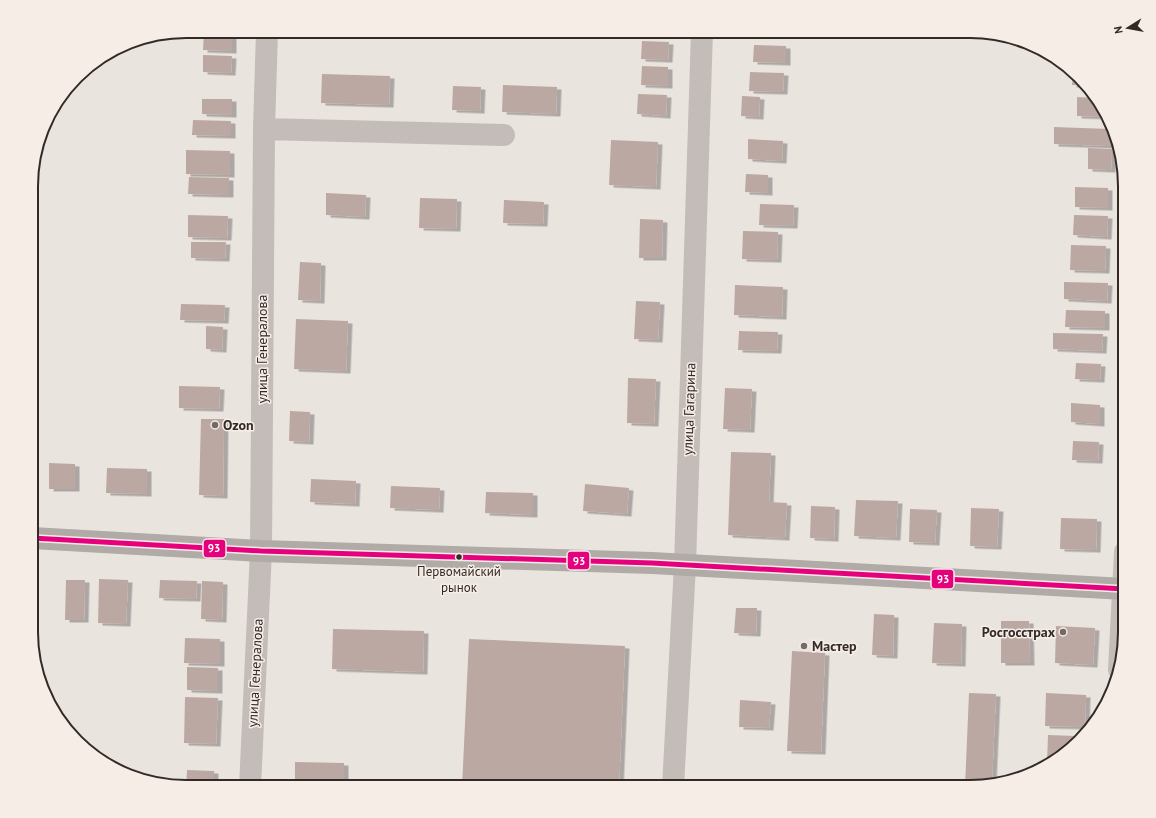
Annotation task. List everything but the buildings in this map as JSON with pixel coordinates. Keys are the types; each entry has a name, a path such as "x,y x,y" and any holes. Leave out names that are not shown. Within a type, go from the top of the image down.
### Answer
{"main road":[{"path":"38,538 261,551 685,565 1118,589"}],"street":[{"name":"улица Генералова","path":"250,780 261,551 264,129 267,38"},
{"name":"улица Гагарина","path":"673,780 685,565 702,38"},
{"path":"264,129 504,135"}],"transit line":[{"name":"93","path":"38,538 261,551 652,563 1118,589"}],"place":[{"name":"Ozon","path":"215,425"},
{"name":"Первомайский рынок","path":"459,557"},
{"name":"Росгосстрах","path":"1063,632"},
{"name":"Мастер","path":"804,646"}]}
